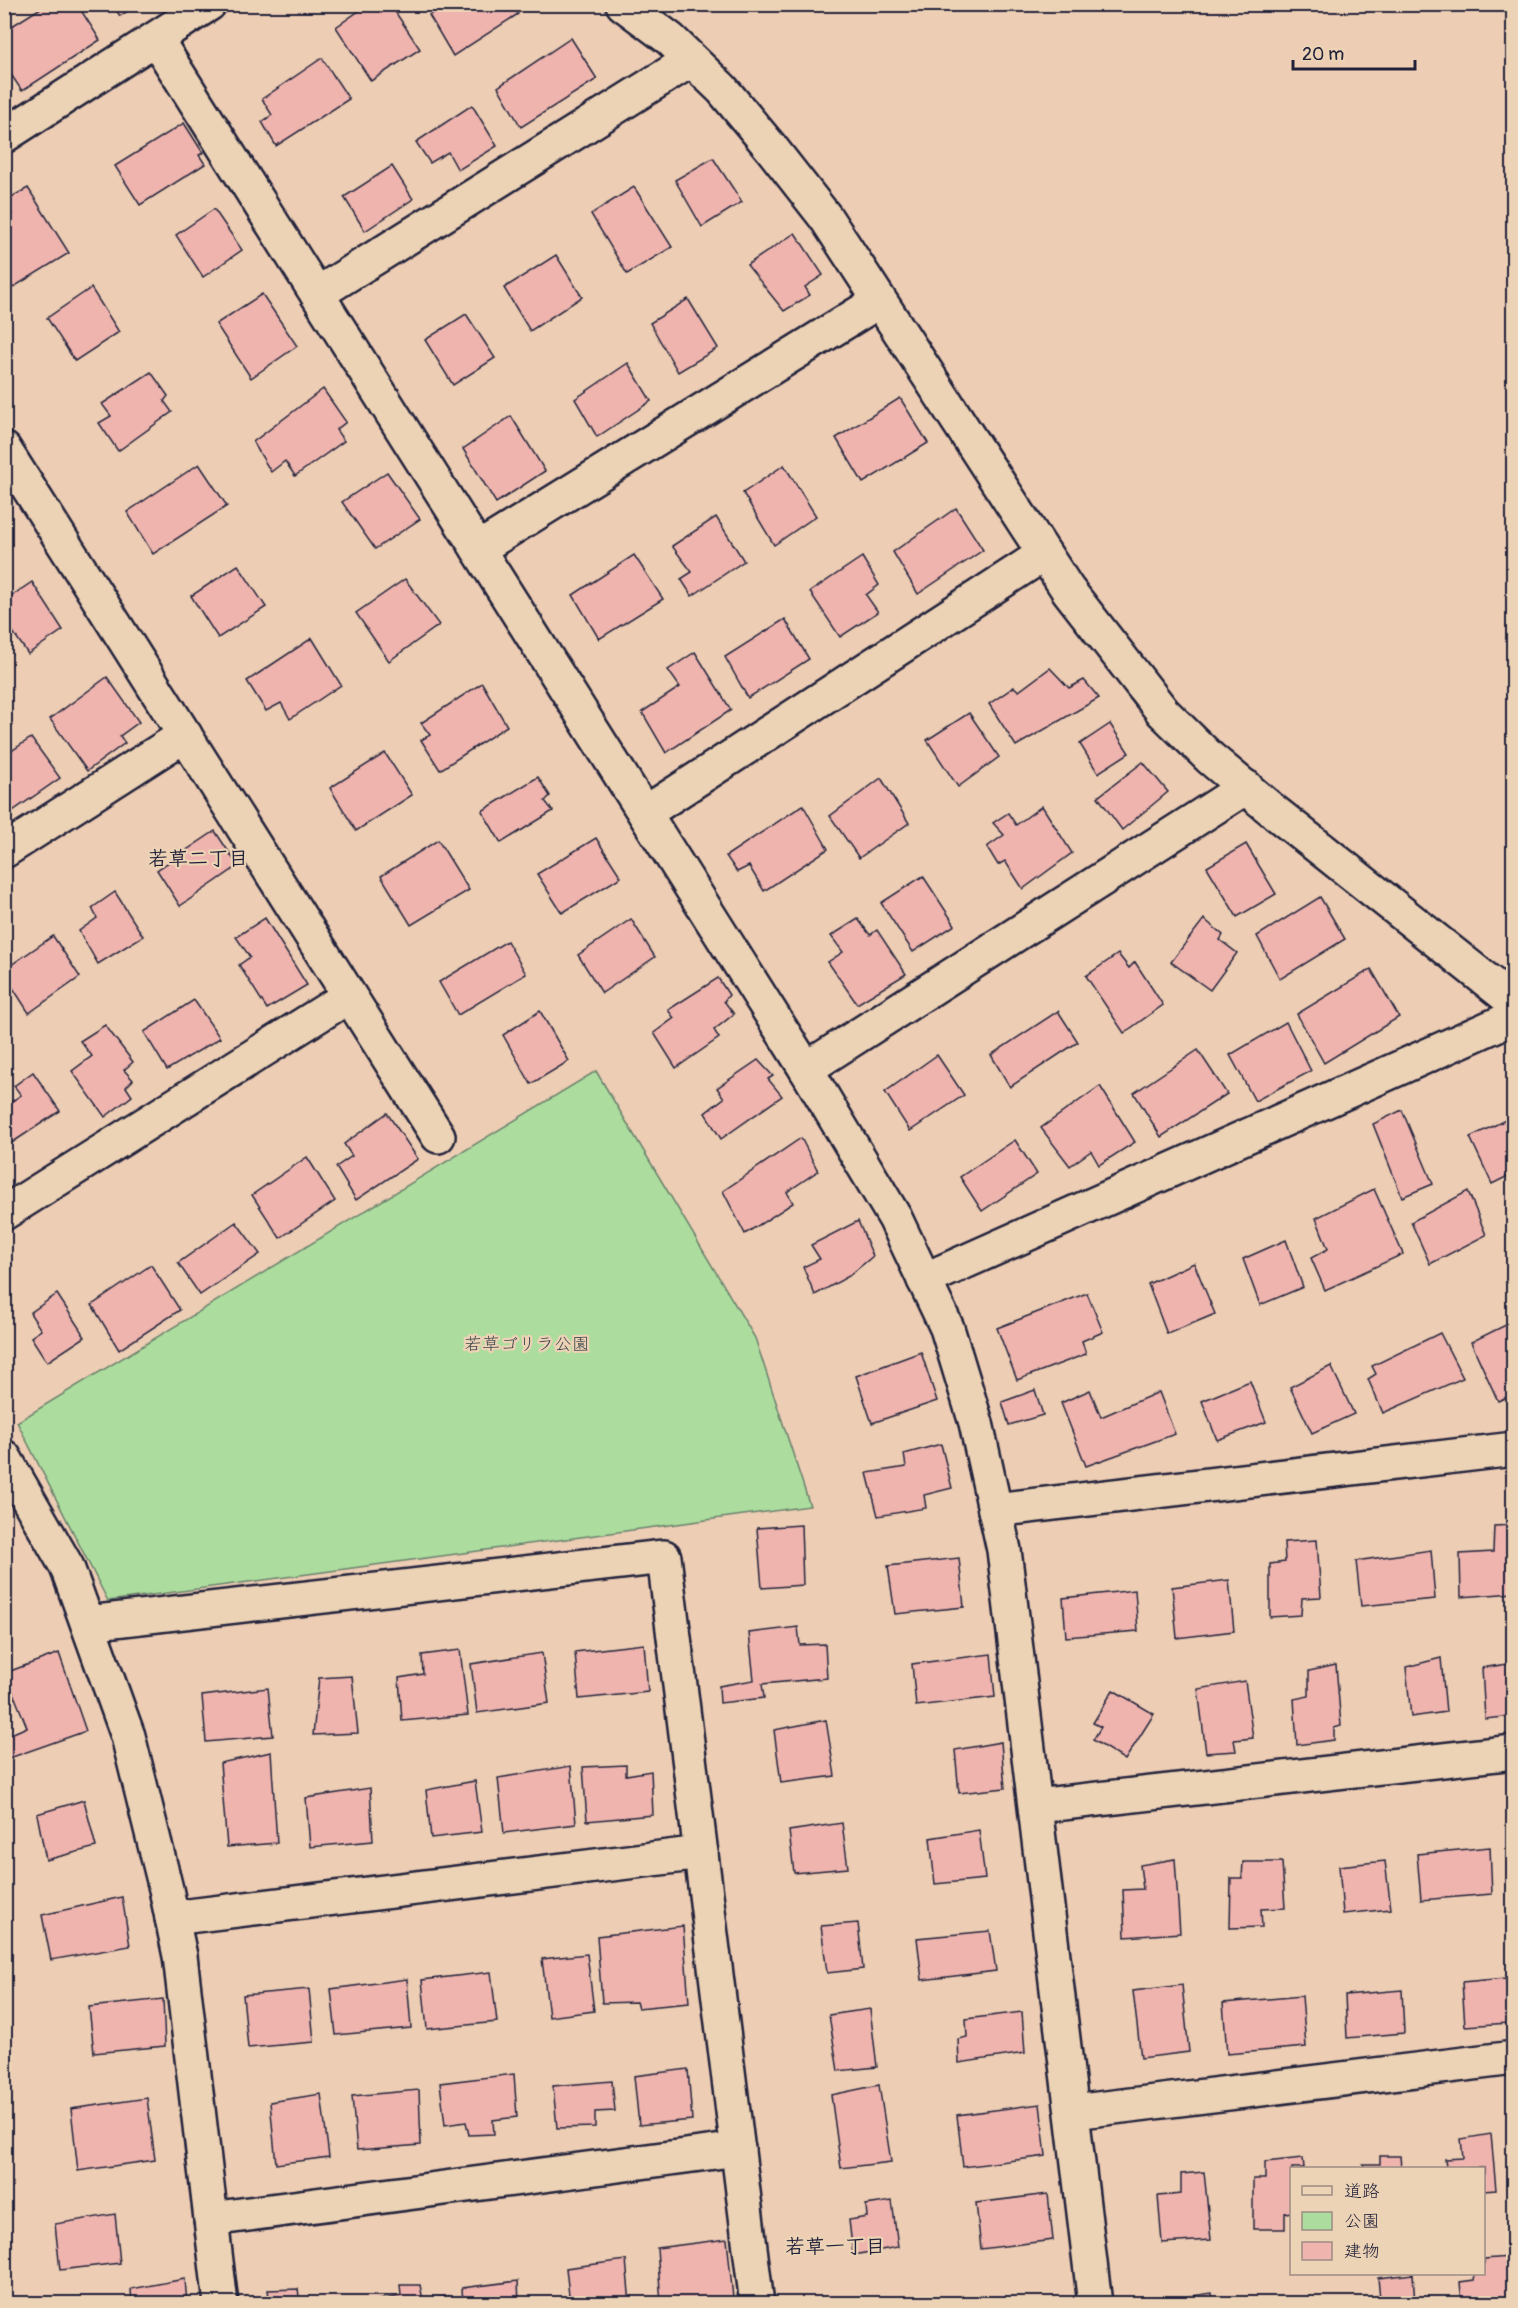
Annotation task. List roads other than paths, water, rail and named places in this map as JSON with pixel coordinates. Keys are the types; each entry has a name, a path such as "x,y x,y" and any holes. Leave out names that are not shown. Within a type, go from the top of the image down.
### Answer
{"street":[{"path":"4,136 208,4"},
{"path":"623,4 670,39 722,89 826,218 1068,590 1163,712 1210,758 1318,848 1514,1002"},
{"path":"156,39 806,1069 895,1218 950,1339 976,1422 1004,1550 1095,2304"},
{"path":"317,294 691,60"},
{"path":"478,549 879,301"},
{"path":"4,449 15,488 185,735 438,1136"},
{"path":"645,813 1044,554"},
{"path":"4,850 185,735"},
{"path":"806,1069 1246,788"},
{"path":"4,1213 349,996"},
{"path":"924,1281 1514,1017"},
{"path":"995,1510 1514,1449"},
{"path":"4,1457 14,1497 67,1567 128,1736 180,1956 220,2304"},
{"path":"88,1623 664,1557 757,2304"},
{"path":"1036,1806 1514,1752"},
{"path":"172,1918 701,1853"},
{"path":"1073,2112 1514,2058"},
{"path":"211,2219 738,2149"}],"district":[{"name":"若草二丁目","path":"198,858"},
{"name":"若草一丁目","path":"835,2246"}],"park label":[{"name":"若草ゴリラ公園","path":"527,1344"}]}
